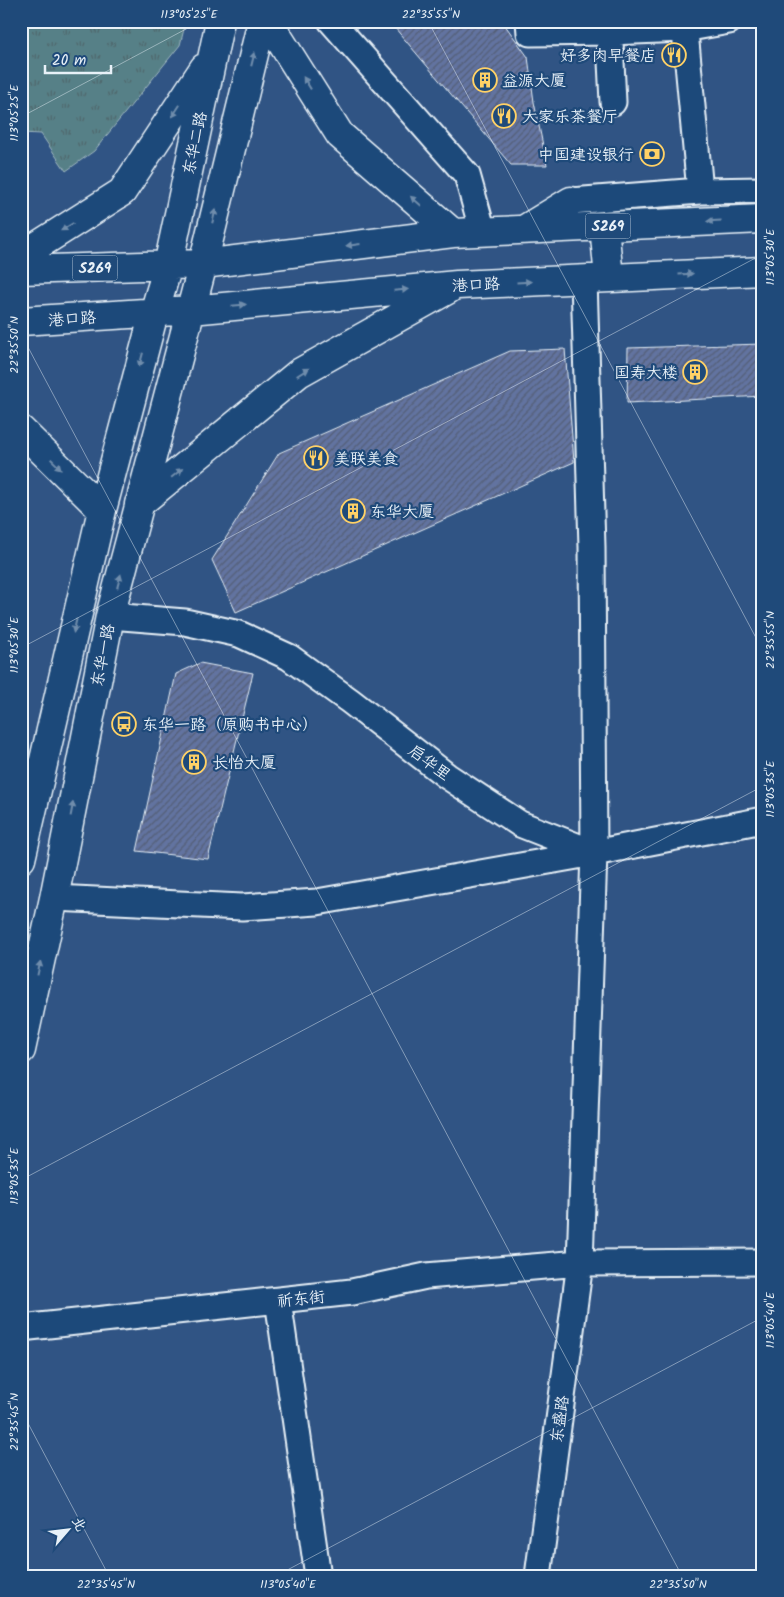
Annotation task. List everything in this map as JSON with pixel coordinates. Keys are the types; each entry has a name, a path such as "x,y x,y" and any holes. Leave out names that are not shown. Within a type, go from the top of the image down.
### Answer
{"main road":[{"name":"东华二路","path":"168,266 220,21"},
{"path":"203,264 262,21"},
{"path":"268,21 340,136 453,233"},
{"path":"21,256 122,192 212,56"},
{"path":"524,230 571,201"},
{"name":"S269","path":"21,270 203,264 453,233 763,219"},
{"path":"596,278 604,226"},
{"name":"东华一路","path":"21,1050 54,898 110,616 203,264"},
{"name":"东华一路","path":"21,859 102,510 168,266"},
{"name":"港口路","path":"21,321 191,310 457,285 763,271"},
{"path":"139,504 299,374 457,285"},
{"path":"21,430 102,510"}],"street":[{"path":"331,21 467,175 483,232"},
{"path":"529,21 530,32 684,25 729,21"},
{"path":"684,25 700,191"},
{"path":"609,27 613,102"},
{"path":"571,201 700,191 763,190"},
{"name":"东盛路","path":"538,1576 580,1263 594,853 592,547 596,278"},
{"name":"启华里","path":"110,616 185,622 240,634 289,657 350,701 447,776 520,824 594,853"},
{"path":"54,898 242,907 317,902 594,853 763,820"},
{"name":"祈东街","path":"21,1328 352,1292 426,1276 580,1263 763,1262"},
{"path":"278,1300 318,1576"}],"green space":[{"path":"21,21 186,21 180,45 94,151 66,171 41,134 21,133"}],"building":[{"name":"益源大厦","path":"389,21 502,21 528,57 534,102 547,165 511,165"},
{"name":"国寿大楼","path":"763,344 763,396 627,403 628,348"},
{"name":"东华大厦","path":"565,349 574,462 236,612 212,560 279,453 510,351"},
{"name":"长怡大厦","path":"200,663 253,673 208,859 137,851 176,674"}],"place":[{"name":"好多肉早餐店","path":"674,55"},
{"name":"益源大厦","path":"485,80"},
{"name":"大家乐茶餐厅","path":"504,116"},
{"name":"中国建设银行","path":"652,154"},
{"name":"国寿大楼","path":"695,372"},
{"name":"美联美食","path":"316,458"},
{"name":"东华大厦","path":"353,511"},
{"name":"东华一路（原购书中心）","path":"124,724"},
{"name":"长怡大厦","path":"194,762"}]}
